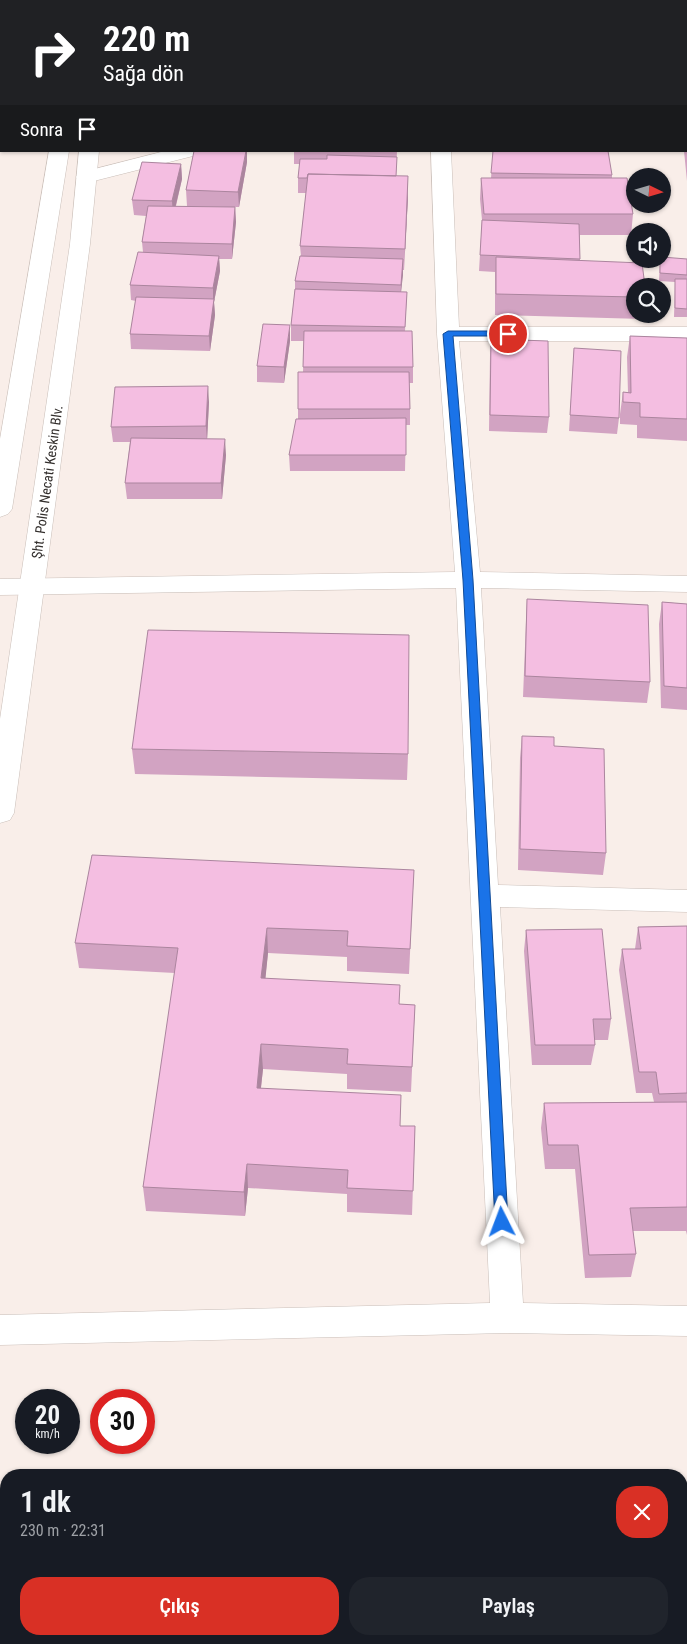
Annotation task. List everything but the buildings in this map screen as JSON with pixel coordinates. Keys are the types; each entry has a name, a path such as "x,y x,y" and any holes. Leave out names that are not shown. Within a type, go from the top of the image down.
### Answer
{"street":[{"path":"0,510 59,152"},
{"name":"Şht. Polis Necati Keskin Blv.","path":"0,813 78,254 89,152"},
{"path":"86,177 186,152"},
{"path":"441,152 448,334 468,580 507,1318"},
{"path":"448,334 687,334"},
{"path":"0,587 468,580 687,584"},
{"path":"484,896 687,901"},
{"path":"0,1330 507,1318 687,1321"}],"route":[{"path":"502,1222 468,580 448,334 508,334"}]}
